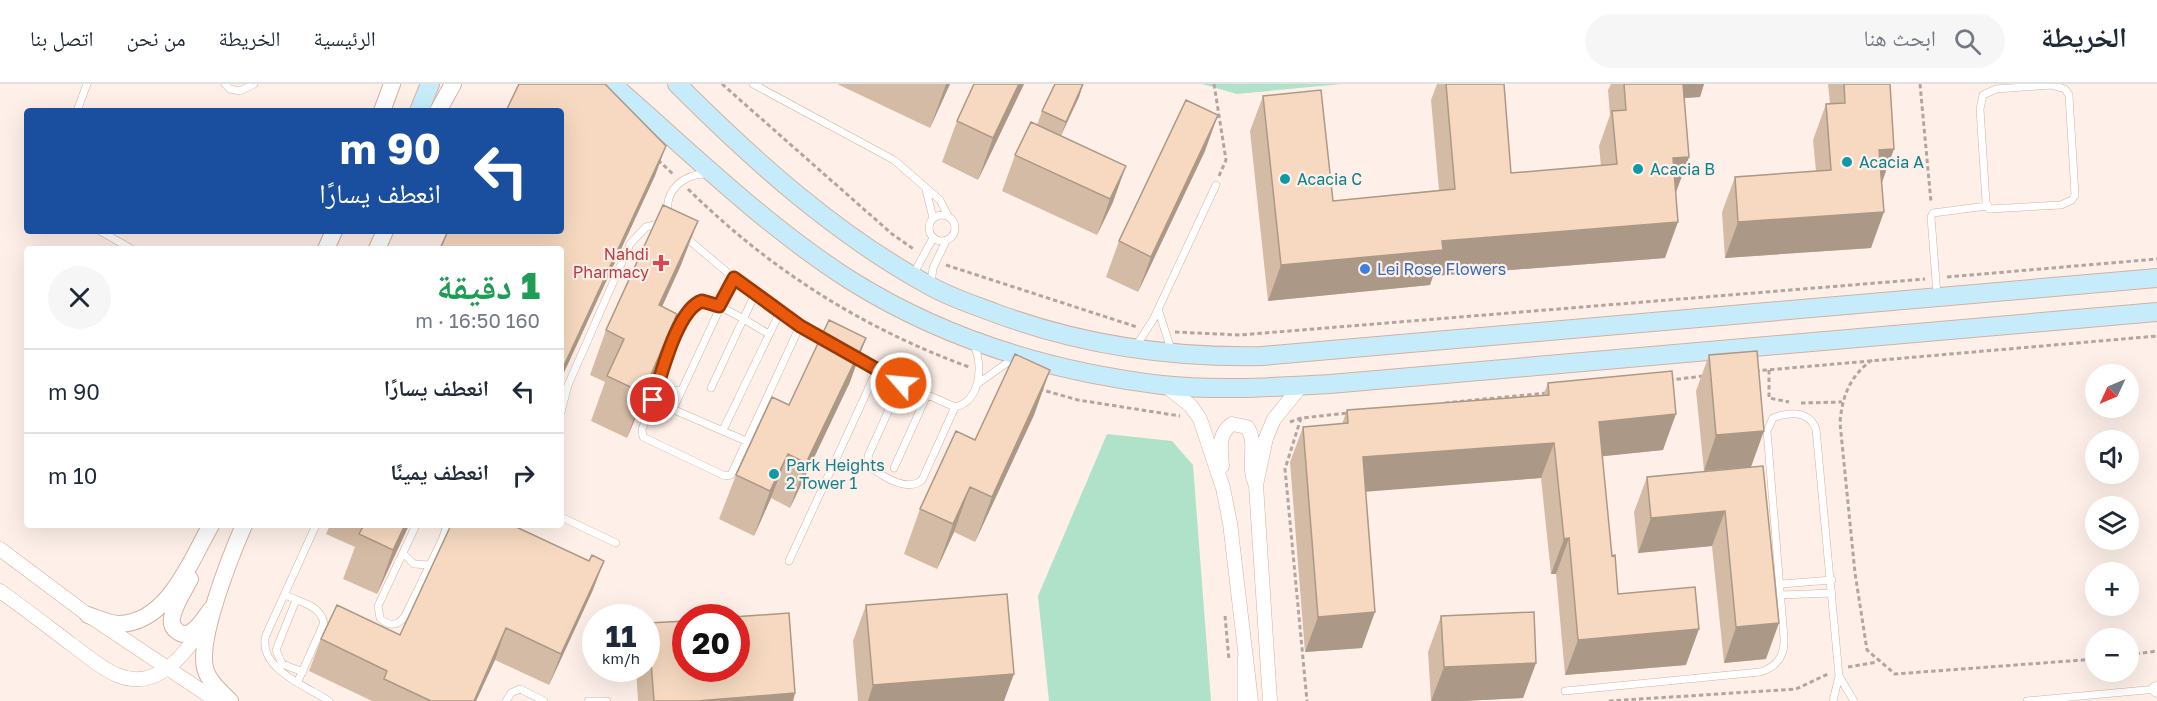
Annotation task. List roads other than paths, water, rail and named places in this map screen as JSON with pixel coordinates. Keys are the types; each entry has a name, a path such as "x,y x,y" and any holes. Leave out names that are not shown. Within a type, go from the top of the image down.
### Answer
{"main road":[{"path":"419,108 430,84"},
{"path":"612,84 807,250 850,280 890,303 972,339 1018,356 1086,373 1164,385 1235,388 1302,385 2157,312"},
{"path":"677,84 748,152 828,220 875,254 933,288 1030,326 1085,341 1134,349 1174,354 1262,356 2157,278"}],"street":[{"path":"383,108 392,84"},
{"path":"440,108 453,84"},
{"path":"1164,385 1185,400 1200,419 1222,488 1230,523 1251,701"},
{"path":"1256,485 1266,438 1274,418 1286,400 1302,385"},
{"path":"1222,488 1221,435 1232,424 1240,423 1252,433 1250,463 1256,485 1270,701"},
{"path":"88,615 118,624 143,618 152,612 175,587 209,528"},
{"path":"210,528 206,545 172,617 174,628 180,634 186,635 194,630 214,605"},
{"path":"230,701 217,688 205,668 205,651 214,605 243,528"},
{"path":"0,549 88,615 217,701"},
{"path":"0,591 118,676 141,679 167,669 190,646 214,605"}],"lane":[{"path":"78,108 87,84"},
{"path":"225,84 230,89 240,91 254,84"},
{"path":"753,84 894,160 940,201 956,227 953,236 945,241 936,262 930,282 933,288"},
{"path":"1937,298 1931,217 1933,213 1987,206 1996,211 2061,205 2072,200 2075,188 2070,102 2065,89 2058,86 2042,86 1996,89 1983,95 1980,101 1987,206"},
{"path":"564,400 568,385 630,244 646,227 670,222 668,200 680,181 690,175 715,174"},
{"path":"1134,349 1158,309 1216,185"},
{"path":"926,190 933,218"},
{"path":"913,276 933,238 929,226 933,218 940,215 948,216"},
{"path":"678,231 755,294 800,326 838,349"},
{"path":"104,234 126,246"},
{"path":"933,238 945,241"},
{"path":"673,409 734,278"},
{"path":"711,388 755,294"},
{"path":"769,334 719,306 702,301 688,310 658,381 642,430 646,440 725,476 733,472 800,326"},
{"path":"1158,309 1174,354"},
{"path":"723,430 780,312"},
{"path":"972,339 979,371 977,384"},
{"path":"847,355 901,383 955,407"},
{"path":"901,383 868,456 872,468 904,485 914,486 922,480 955,407 965,403 977,384 1018,356"},
{"path":"789,561 877,370"},
{"path":"658,381 670,391 681,390"},
{"path":"894,468 927,395"},
{"path":"649,409 659,405 673,409 746,441"},
{"path":"1565,691 1767,670 1779,660 1784,646 1781,584 1767,431 1773,418 1798,413 1808,417 1816,429 1839,672 1833,701"},
{"path":"564,518 616,543"},
{"path":"315,528 264,645 272,663 329,701"},
{"path":"415,528 378,606 378,613 384,623 396,624 402,621 446,528"},
{"path":"403,553 414,564 430,565"},
{"path":"1781,584 1832,580"},
{"path":"1781,595 1833,593"},
{"path":"285,595 318,611 324,623 298,681"},
{"path":"296,600 276,650 282,664 303,672"},
{"path":"1241,701 1239,674 1244,646"},
{"path":"1839,672 1854,701"},
{"path":"506,701 511,693 520,689 544,701"},
{"path":"2027,701 2157,689"},
{"path":"588,701 608,701"}],"place":[{"name":"Acacia A","path":"1847,162"},
{"name":"Acacia B","path":"1638,169"},
{"name":"Acacia C","path":"1285,179"},
{"name":"Nahdi Pharmacy","path":"661,263"},
{"name":"Lei Rose Flowers","path":"1365,269"},
{"name":"Park Heights 2 Tower 1","path":"774,474"}]}
